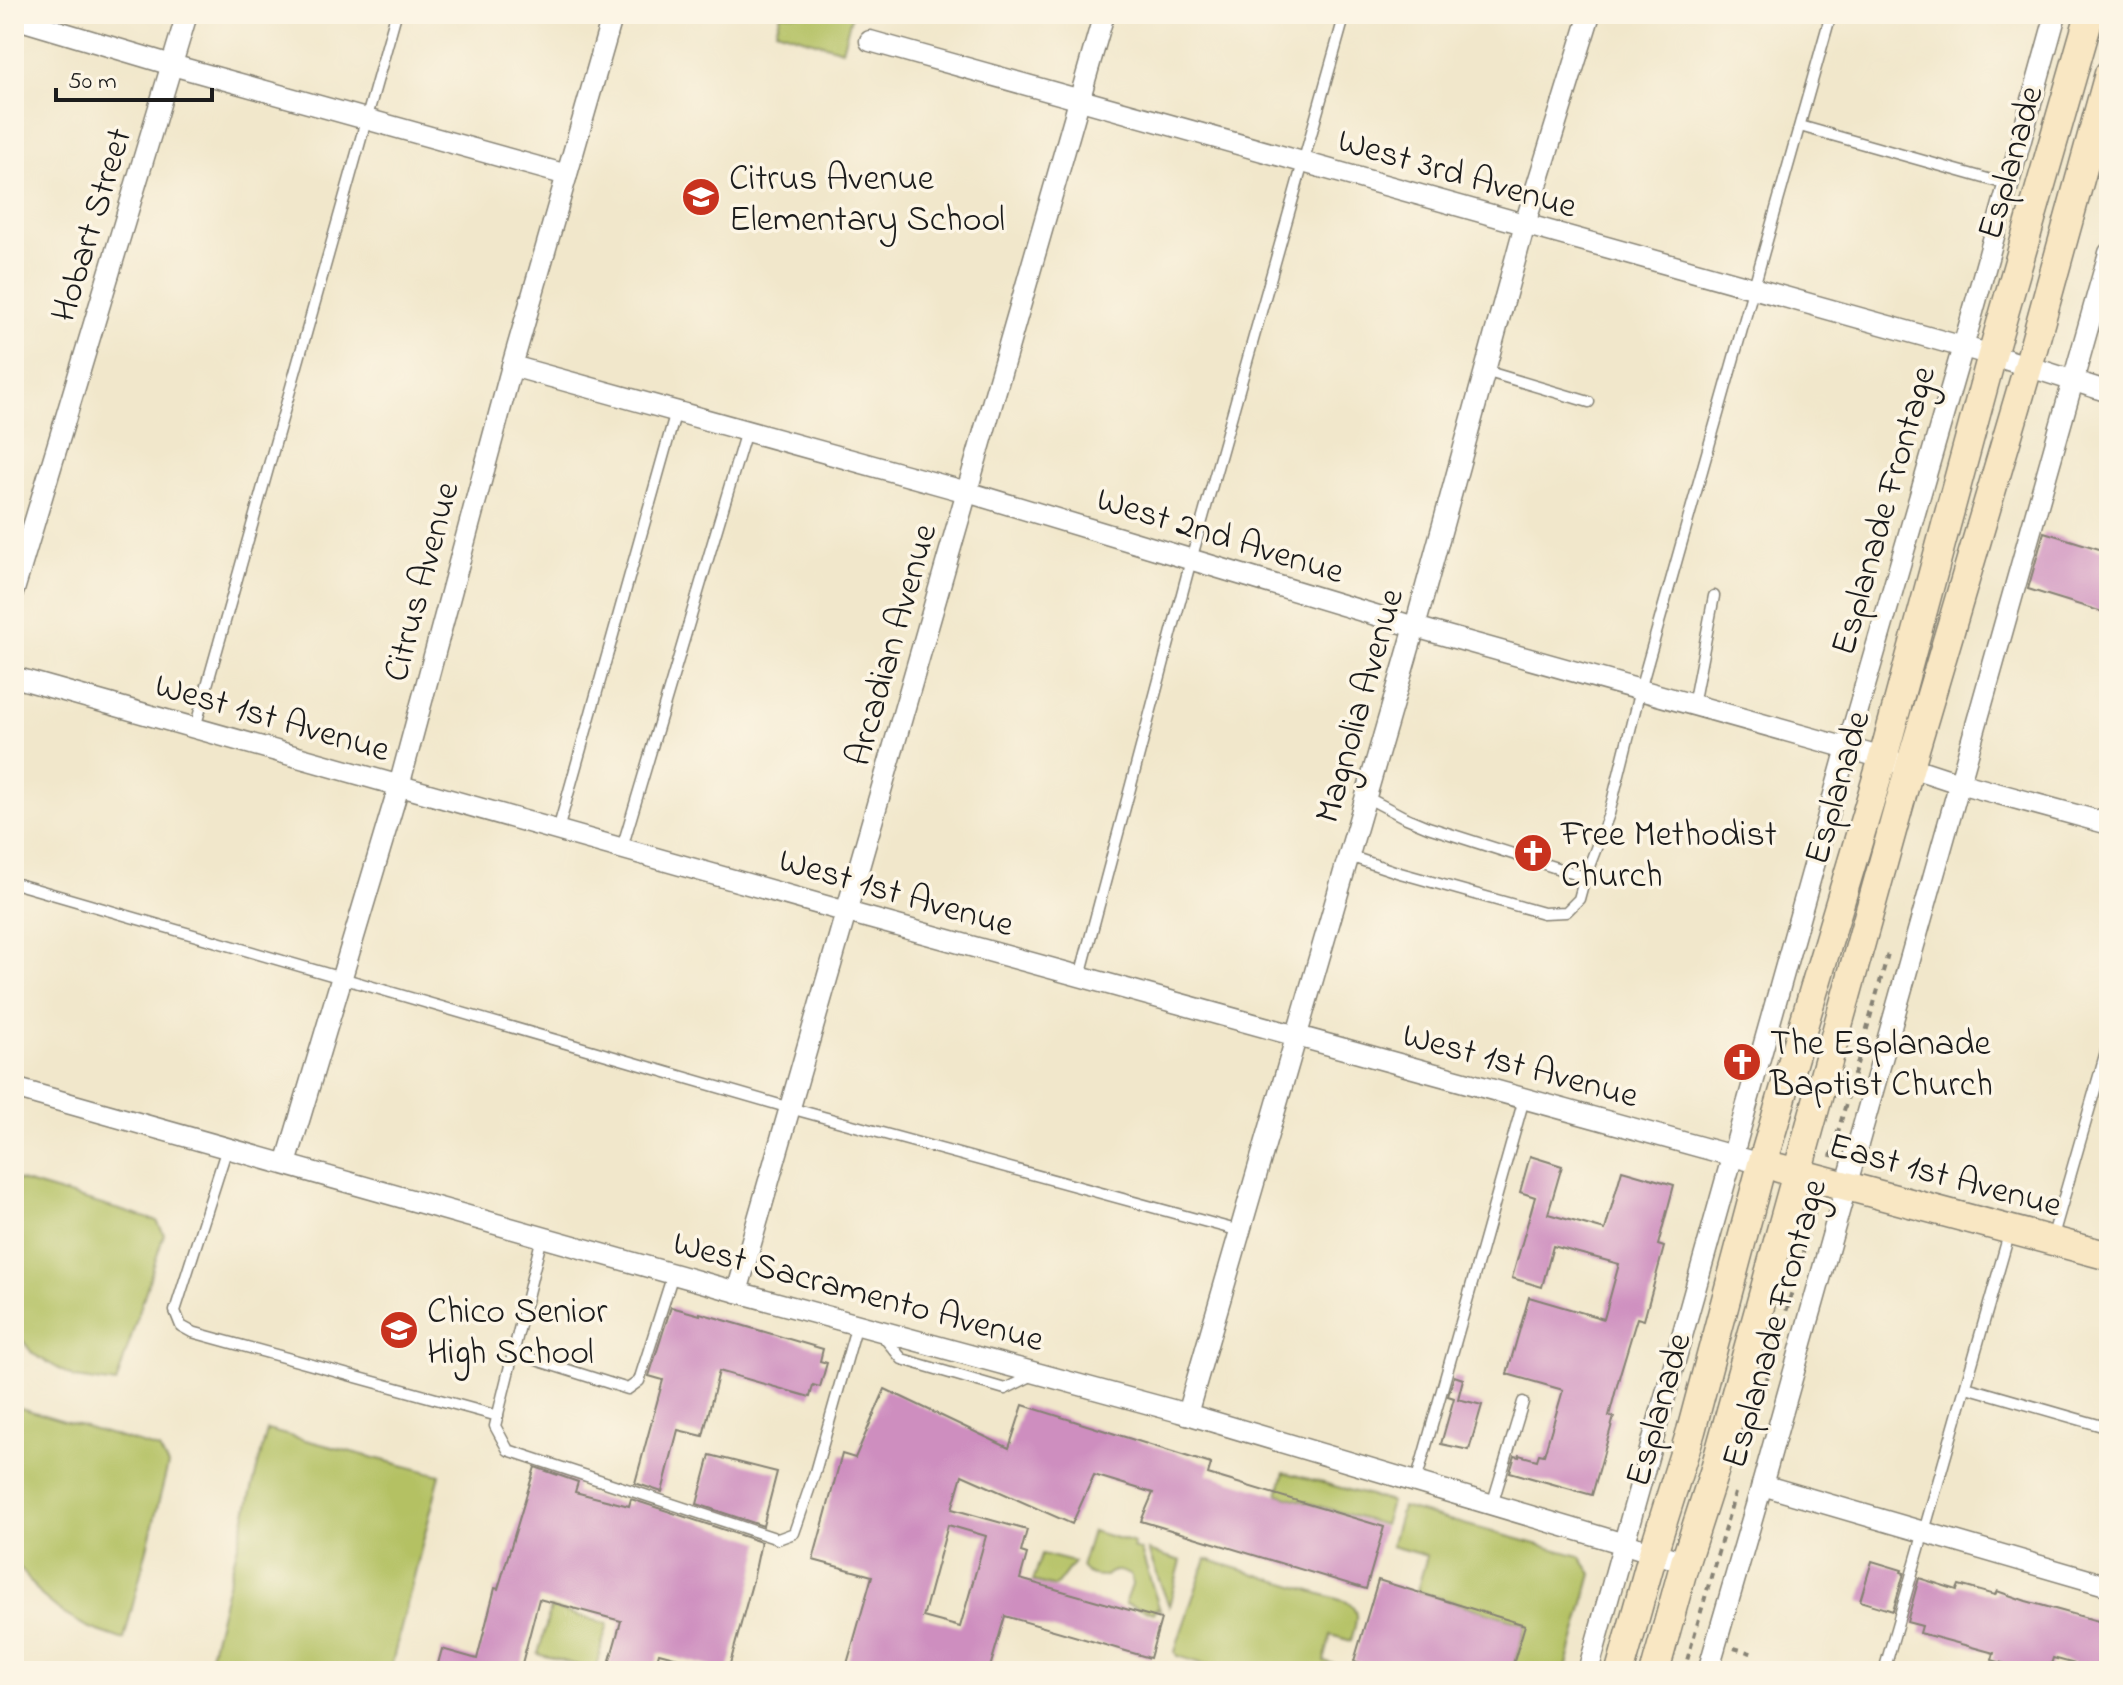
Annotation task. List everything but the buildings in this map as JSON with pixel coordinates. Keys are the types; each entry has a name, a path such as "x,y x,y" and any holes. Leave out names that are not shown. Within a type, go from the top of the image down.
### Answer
{"main road":[{"name":"Esplanade","path":"1655,1671 1714,1472 1823,1179 1897,762 1992,355 2090,14"},
{"name":"Esplanade","path":"1620,1671 1691,1431 1762,1164 2028,367 2109,74"},
{"name":"East 1st Avenue","path":"1762,1164 2109,1256"}],"street":[{"name":"Hobart Street","path":"14,590 187,14"},
{"name":"Citrus Avenue","path":"286,1164 399,786 512,366 613,14"},
{"name":"Arcadian Avenue","path":"737,1292 1104,14"},
{"name":"Magnolia Avenue","path":"1187,1414 1415,627 1525,224 1590,14"},
{"name":"Esplanade Frontage","path":"1588,1671 2056,14"},
{"path":"14,18 567,175"},
{"name":"West 3rd Avenue","path":"870,41 1992,355 2109,392"},
{"name":"Esplanade Frontage","path":"1708,1671 1762,1485 1823,1179 1959,783 2109,253"},
{"name":"West 2nd Avenue","path":"512,366 967,492 1415,627 2109,824"},
{"name":"West 1st Avenue","path":"14,677 847,912 1762,1164"},
{"name":"West Sacramento Avenue","path":"14,1088 737,1292 1187,1414 1685,1562"},
{"path":"1762,1485 2109,1586"}],"lane":[{"path":"195,728 396,14"},
{"path":"1080,976 1191,560 1345,14"},
{"path":"1349,856 1543,913 1566,912 1579,899 1609,814 1640,690 1831,14"},
{"path":"1800,126 2009,185"},
{"path":"1485,371 1589,402"},
{"path":"558,830 676,411"},
{"path":"622,848 746,431"},
{"path":"1693,705 1714,596"},
{"path":"1366,797 1428,827 1585,877"},
{"path":"14,883 790,1108 1240,1231"},
{"path":"2052,1241 2109,1041"},
{"path":"1416,1482 1524,1099"},
{"path":"227,1148 175,1311 181,1326 192,1332 497,1421"},
{"path":"1884,1671 2010,1230"},
{"path":"542,1237 497,1421 508,1450 778,1539 794,1533 815,1472 857,1324"},
{"path":"514,1353 628,1389 639,1381 673,1274"},
{"path":"1966,1387 2109,1428"},
{"path":"1492,1505 1523,1402"}],"path":[{"path":"1759,1410 1892,940"},
{"path":"1684,1671 1737,1487"},
{"path":"1728,1646 1754,1654"}],"green space":[{"path":"781,14 852,14 842,50 776,30"},
{"path":"14,1179 157,1221 164,1234 116,1384 75,1378 33,1354 14,1329"},
{"path":"14,1406 159,1449 168,1465 124,1640 87,1627 64,1614 41,1595 14,1560"},
{"path":"267,1430 440,1475 390,1671 206,1671"},
{"path":"1284,1472 1391,1502 1384,1525 1278,1494"},
{"path":"1402,1507 1580,1556 1592,1574 1566,1669 1512,1671 1526,1624 1417,1591 1427,1556 1391,1546"},
{"path":"1092,1531 1134,1543 1133,1548 1141,1551 1160,1610 1156,1608 1154,1613 1125,1604 1132,1585 1128,1574 1115,1571 1099,1576 1083,1570 1081,1567"},
{"path":"1148,1551 1181,1561 1169,1606"},
{"path":"1042,1554 1074,1562 1055,1587 1033,1581"},
{"path":"1206,1559 1352,1606 1356,1615 1351,1641 1331,1635 1324,1661 1344,1667 1343,1671 1228,1671 1177,1656 1178,1641"},
{"path":"551,1608 608,1624 595,1670 538,1654"}],"place":[{"name":"Citrus Avenue Elementary School","path":"701,197"},
{"name":"Free Methodist Church","path":"1533,853"},
{"name":"The Esplanade Baptist Church","path":"1742,1062"},
{"name":"Chico Senior High School","path":"399,1330"}]}
